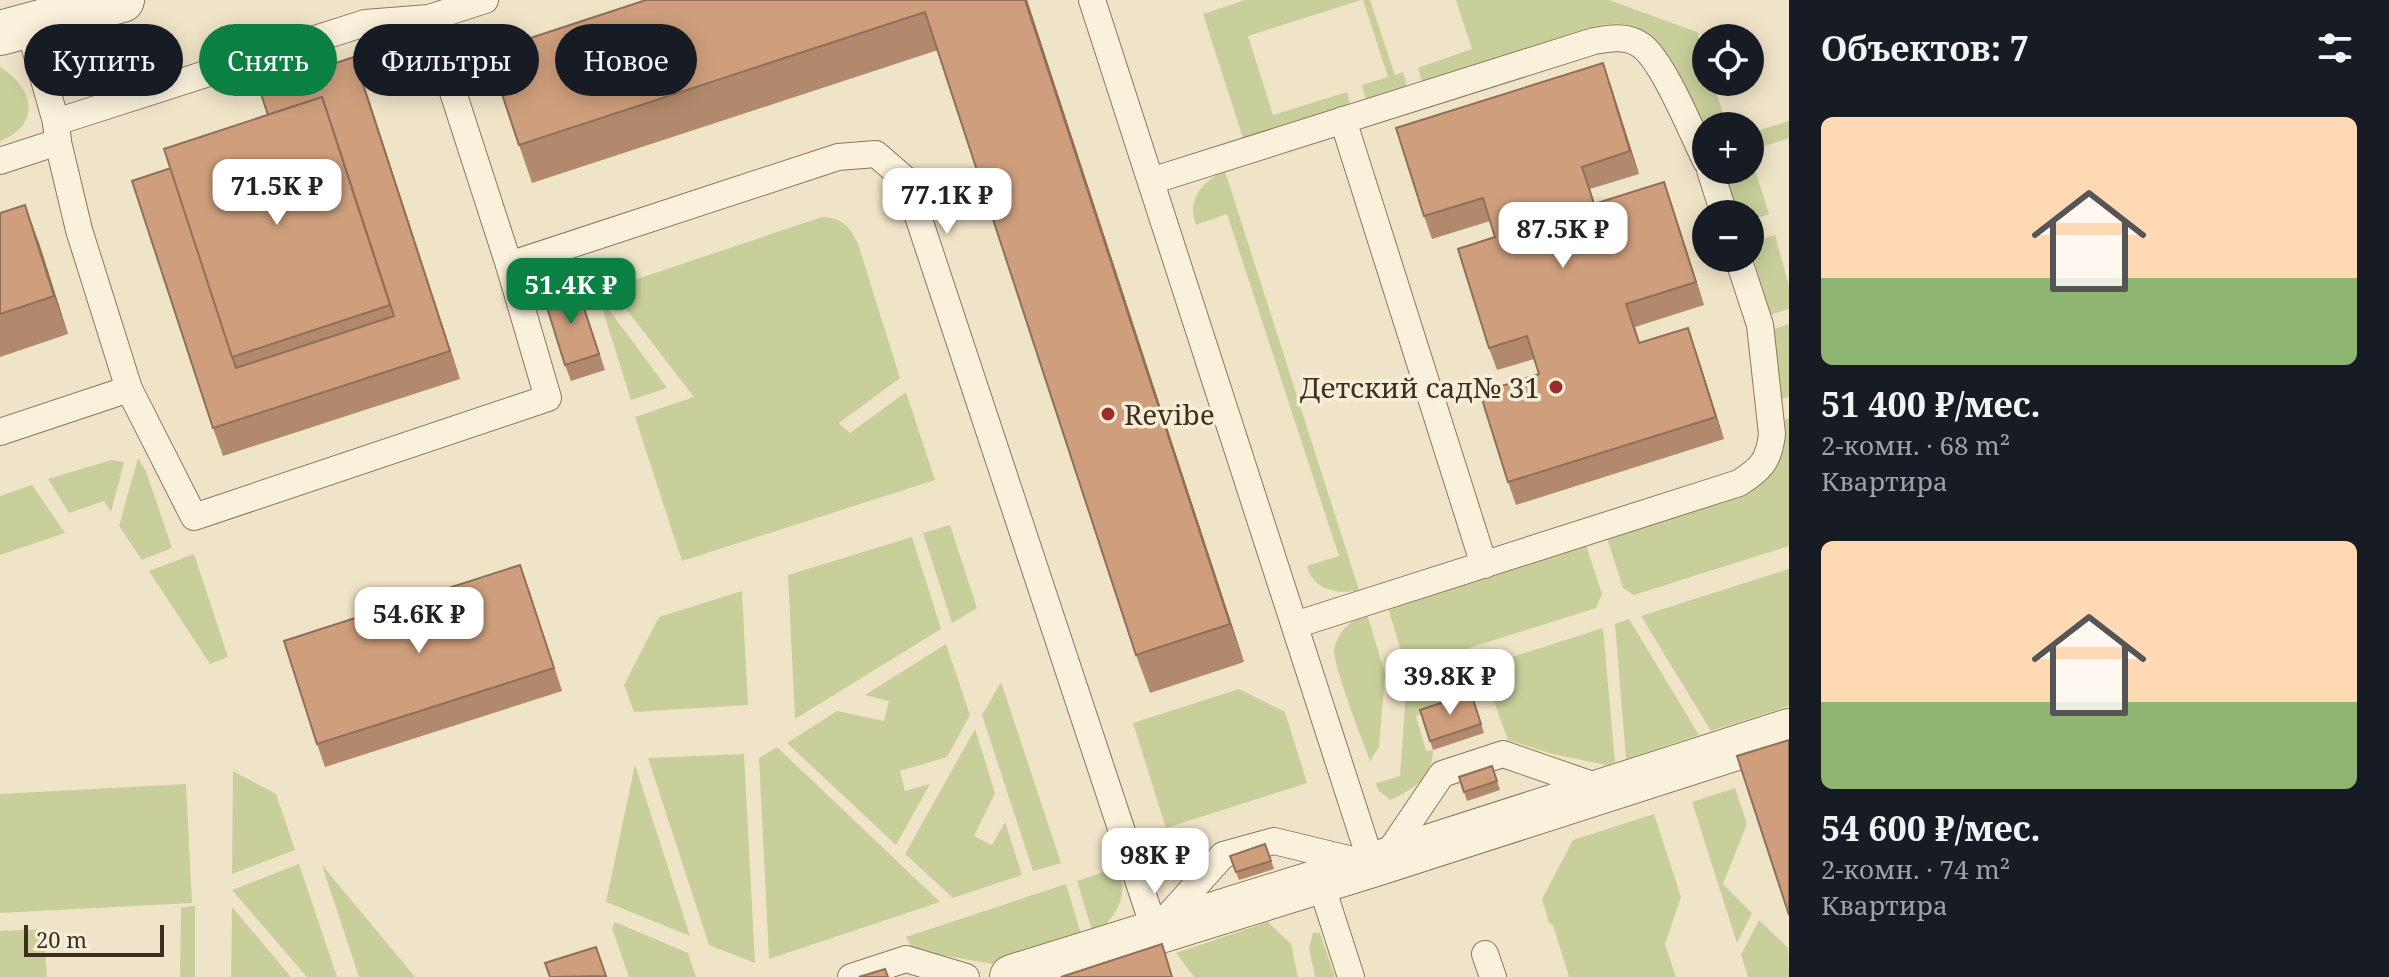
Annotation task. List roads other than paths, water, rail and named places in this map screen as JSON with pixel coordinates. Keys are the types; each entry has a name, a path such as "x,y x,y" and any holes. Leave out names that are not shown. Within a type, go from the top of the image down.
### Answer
{"street":[{"path":"14,30 122,0"},
{"path":"1012,977 1789,731"}],"lane":[{"path":"0,161 57,132 365,23 429,18 485,0"},
{"path":"1092,0 1295,625 1378,863"},
{"path":"14,30 57,132 79,230 129,389 194,517 548,398 509,265 429,18"},
{"path":"1151,181 1594,41 1615,37 1642,46 1657,62 1692,133"},
{"path":"1343,120 1484,565"},
{"path":"509,265 838,157 876,154 906,180 1155,931 1223,855 1274,841 1378,863"},
{"path":"1295,625 1739,483 1759,470 1770,451 1772,434 1760,325 1743,272"},
{"path":"0,432 129,389"},
{"path":"1378,863 1442,774 1503,754 1607,790"},
{"path":"1320,881 1351,977"},
{"path":"851,977 906,959 966,977"}],"place":[{"name":"Детский сад№ 31","path":"1556,387"},
{"name":"Revibe","path":"1108,414"}]}
